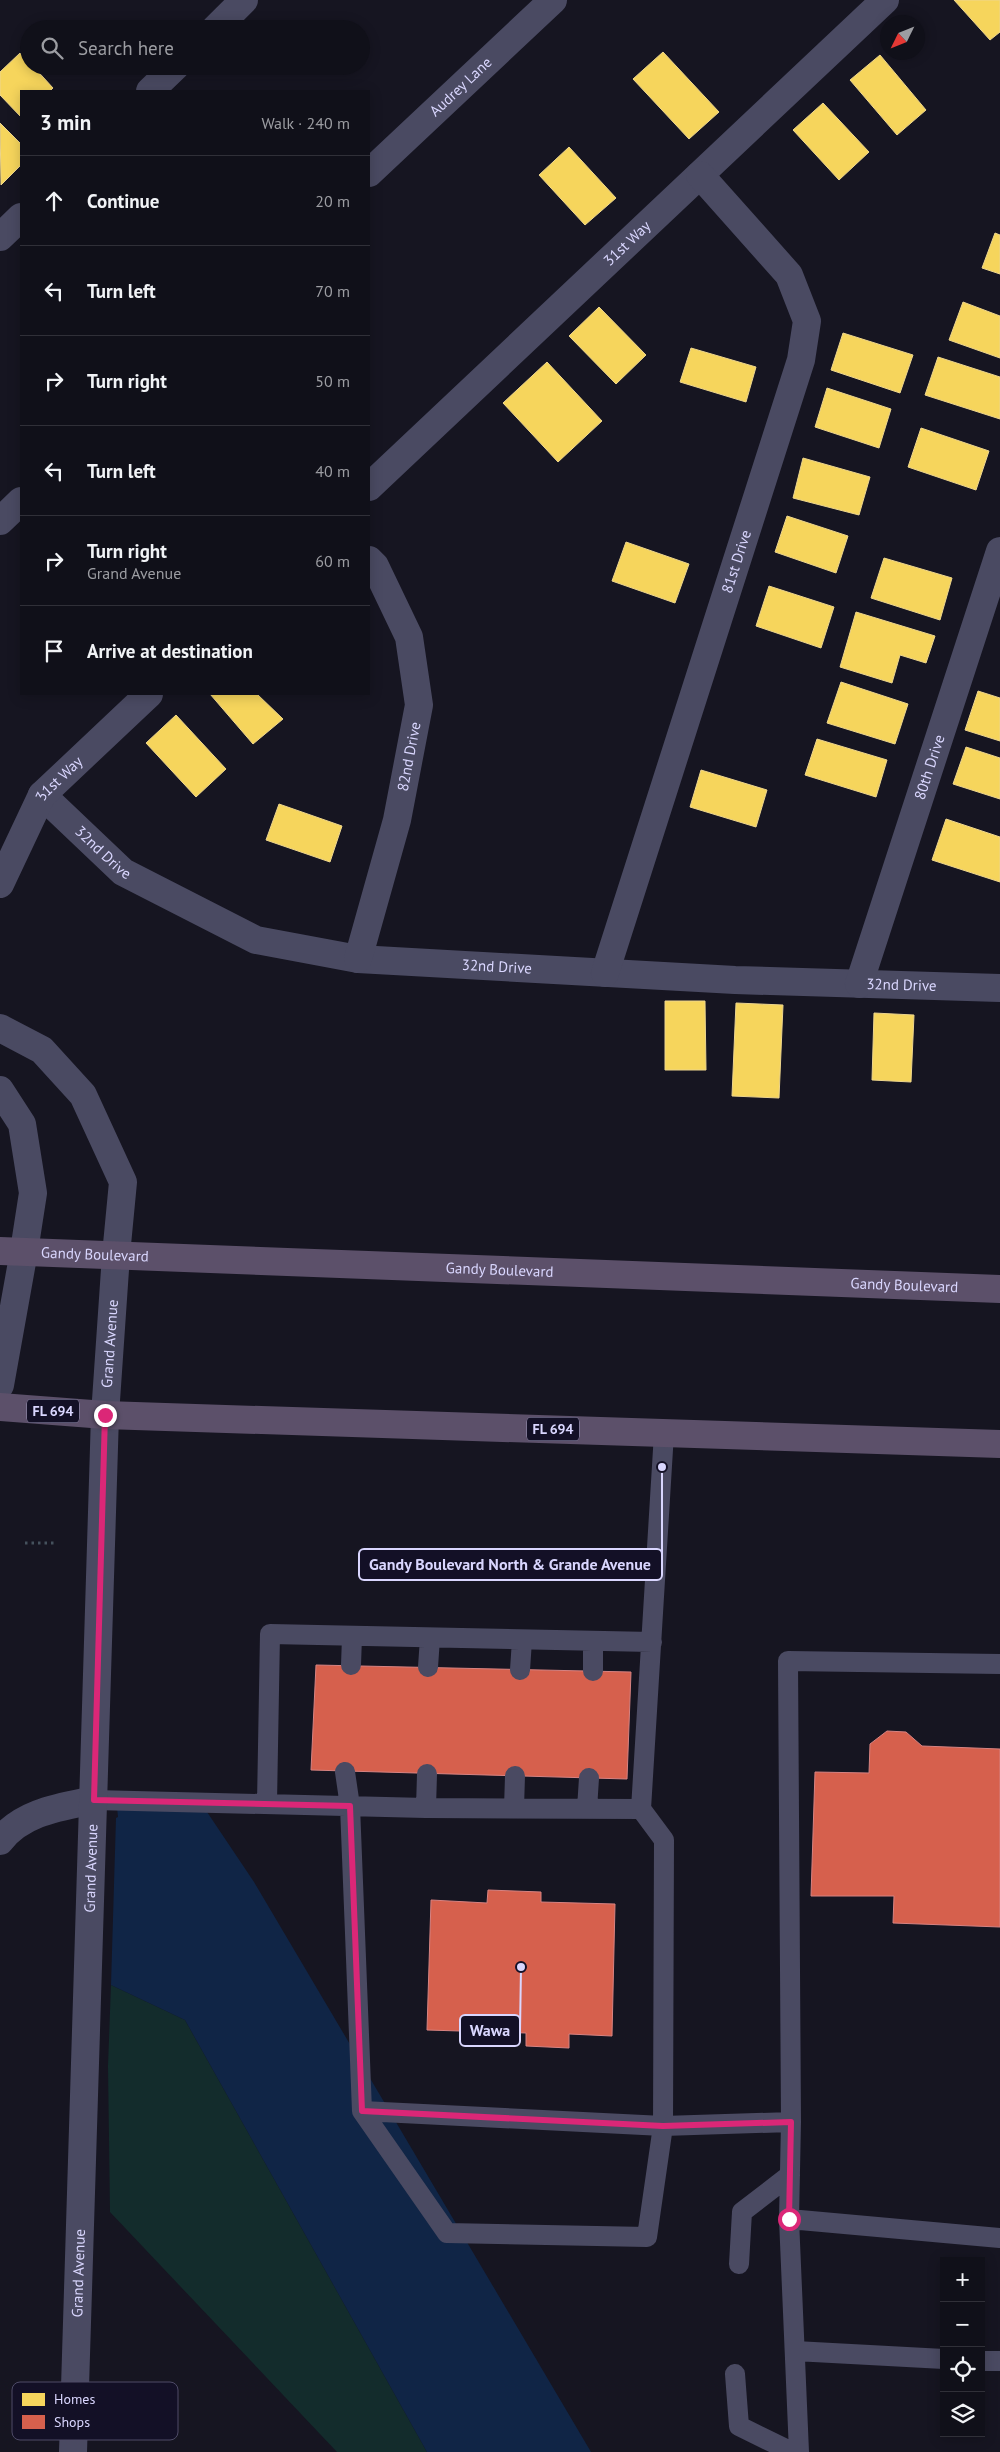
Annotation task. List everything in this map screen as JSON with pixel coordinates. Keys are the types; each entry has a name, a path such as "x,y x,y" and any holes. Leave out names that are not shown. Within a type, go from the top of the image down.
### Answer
{"highway":[{"name":"Gandy Boulevard","path":"12,1251 1000,1289"},
{"name":"FL 694","path":"0,1408 105,1415 1000,1444"}],"street":[{"path":"224,20 244,0"},
{"name":"Audrey Lane","path":"370,172 552,0"},
{"name":"31st Way","path":"370,486 885,0"},
{"path":"151,90 167,75"},
{"name":"81st Drive","path":"605,973 801,360 806,320 789,275 700,175"},
{"path":"0,237 20,218"},
{"path":"0,521 20,502"},
{"name":"80th Drive","path":"859,984 1000,551"},
{"name":"82nd Drive","path":"358,960 397,820 419,705 409,636 375,566 370,561"},
{"name":"31st Way","path":"0,884 42,795 149,695"},
{"name":"32nd Drive","path":"42,795 124,872 256,940 358,960 605,973 1000,988"},
{"name":"Grand Avenue","path":"0,1028 42,1050 83,1095 123,1182 105,1415 75,2382"},
{"path":"0,1090 22,1124 33,1193 12,1251 0,1385"},
{"path":"0,1841 8,1830 43,1811 94,1800"}],"lane":[{"path":"345,1772 350,1806 362,2111 447,2233 647,2237 663,2126 664,1840 641,1809 664,1433"},
{"path":"267,1803 270,1634 652,1642"},
{"path":"351,1665 352,1637"},
{"path":"428,1667 430,1638"},
{"path":"520,1670 522,1640"},
{"path":"593,1642 593,1672"},
{"path":"799,2452 789,2219 791,2122 788,1661 1000,1664"},
{"path":"426,1808 427,1774"},
{"path":"514,1808 515,1776"},
{"path":"587,1809 589,1778"},
{"path":"94,1800 426,1808 641,1809"},
{"path":"362,2111 663,2126 791,2122"},
{"path":"739,2264 742,2212 790,2175"},
{"path":"789,2219 1000,2238"},
{"path":"795,2351 940,2359"},
{"path":"985,2360 1000,2362"},
{"path":"735,2374 739,2426 792,2452"}],"path":[{"path":"25,1543 55,1543"}],"green space":[{"path":"111,1985 185,2020 427,2452 337,2452 110,2212 108,2066"}],"water":[{"path":"116,1798 199,1800 254,1882 591,2452 427,2452 185,2020 111,1985 116,1818 118,1817"}],"building: Homes":[{"path":"954,0 1000,0 1000,32 990,40"},
{"path":"663,52 719,112 689,139 633,79"},
{"path":"20,53 20,75 41,75 53,88 51,90 20,90 20,116 0,95 0,72"},
{"path":"880,55 880,60 884,60 926,110 897,135 850,80"},
{"path":"823,103 869,152 839,180 793,130"},
{"path":"0,123 20,143 20,166 1,185"},
{"path":"569,147 616,198 585,225 539,175"},
{"path":"995,233 1000,235 1000,274 982,268"},
{"path":"963,302 1000,316 1000,358 949,340"},
{"path":"599,307 646,355 616,384 569,336"},
{"path":"843,333 913,355 900,393 831,370"},
{"path":"691,348 756,367 746,402 680,382"},
{"path":"938,357 1000,377 1000,419 925,395"},
{"path":"547,362 602,421 558,462 503,403"},
{"path":"827,388 891,409 879,448 815,427"},
{"path":"921,428 989,451 976,490 908,467"},
{"path":"803,458 870,477 859,515 793,498"},
{"path":"787,516 848,536 836,573 775,552"},
{"path":"626,542 689,564 675,603 612,581"},
{"path":"884,558 952,578 940,620 871,598"},
{"path":"769,586 834,607 821,648 756,626"},
{"path":"856,612 935,636 926,663 900,655 892,683 840,667"},
{"path":"841,682 908,704 895,744 827,723"},
{"path":"978,691 1000,698 1000,741 965,730"},
{"path":"211,695 258,695 283,719 253,744"},
{"path":"176,715 226,769 196,797 146,743"},
{"path":"817,739 887,760 876,797 805,775"},
{"path":"966,747 1000,758 1000,799 953,784"},
{"path":"701,770 767,790 756,827 690,807"},
{"path":"279,804 342,826 330,862 266,840"},
{"path":"946,819 1000,837 1000,882 932,860"},
{"path":"665,1001 705,1001 706,1070 665,1070"},
{"path":"736,1003 783,1005 779,1098 732,1096"},
{"path":"874,1013 914,1015 911,1082 872,1080"}],"building: Shops":[{"path":"316,1665 631,1672 627,1779 311,1770"},
{"path":"887,1731 906,1732 922,1746 1000,1749 1000,1927 893,1923 894,1896 811,1896 815,1772 869,1773 870,1744"},
{"path":"488,1890 541,1892 541,1902 615,1904 612,2036 569,2034 569,2048 526,2046 526,2033 427,2030 431,1900 487,1903"}],"place":[{"name":"Gandy Boulevard North & Grande Avenue","path":"662,1467"},
{"name":"Wawa","path":"521,1967"}],"route":[{"path":"105,1415 94,1800 350,1806 362,2111 663,2126 748,2125 791,2122 789,2219"}]}
